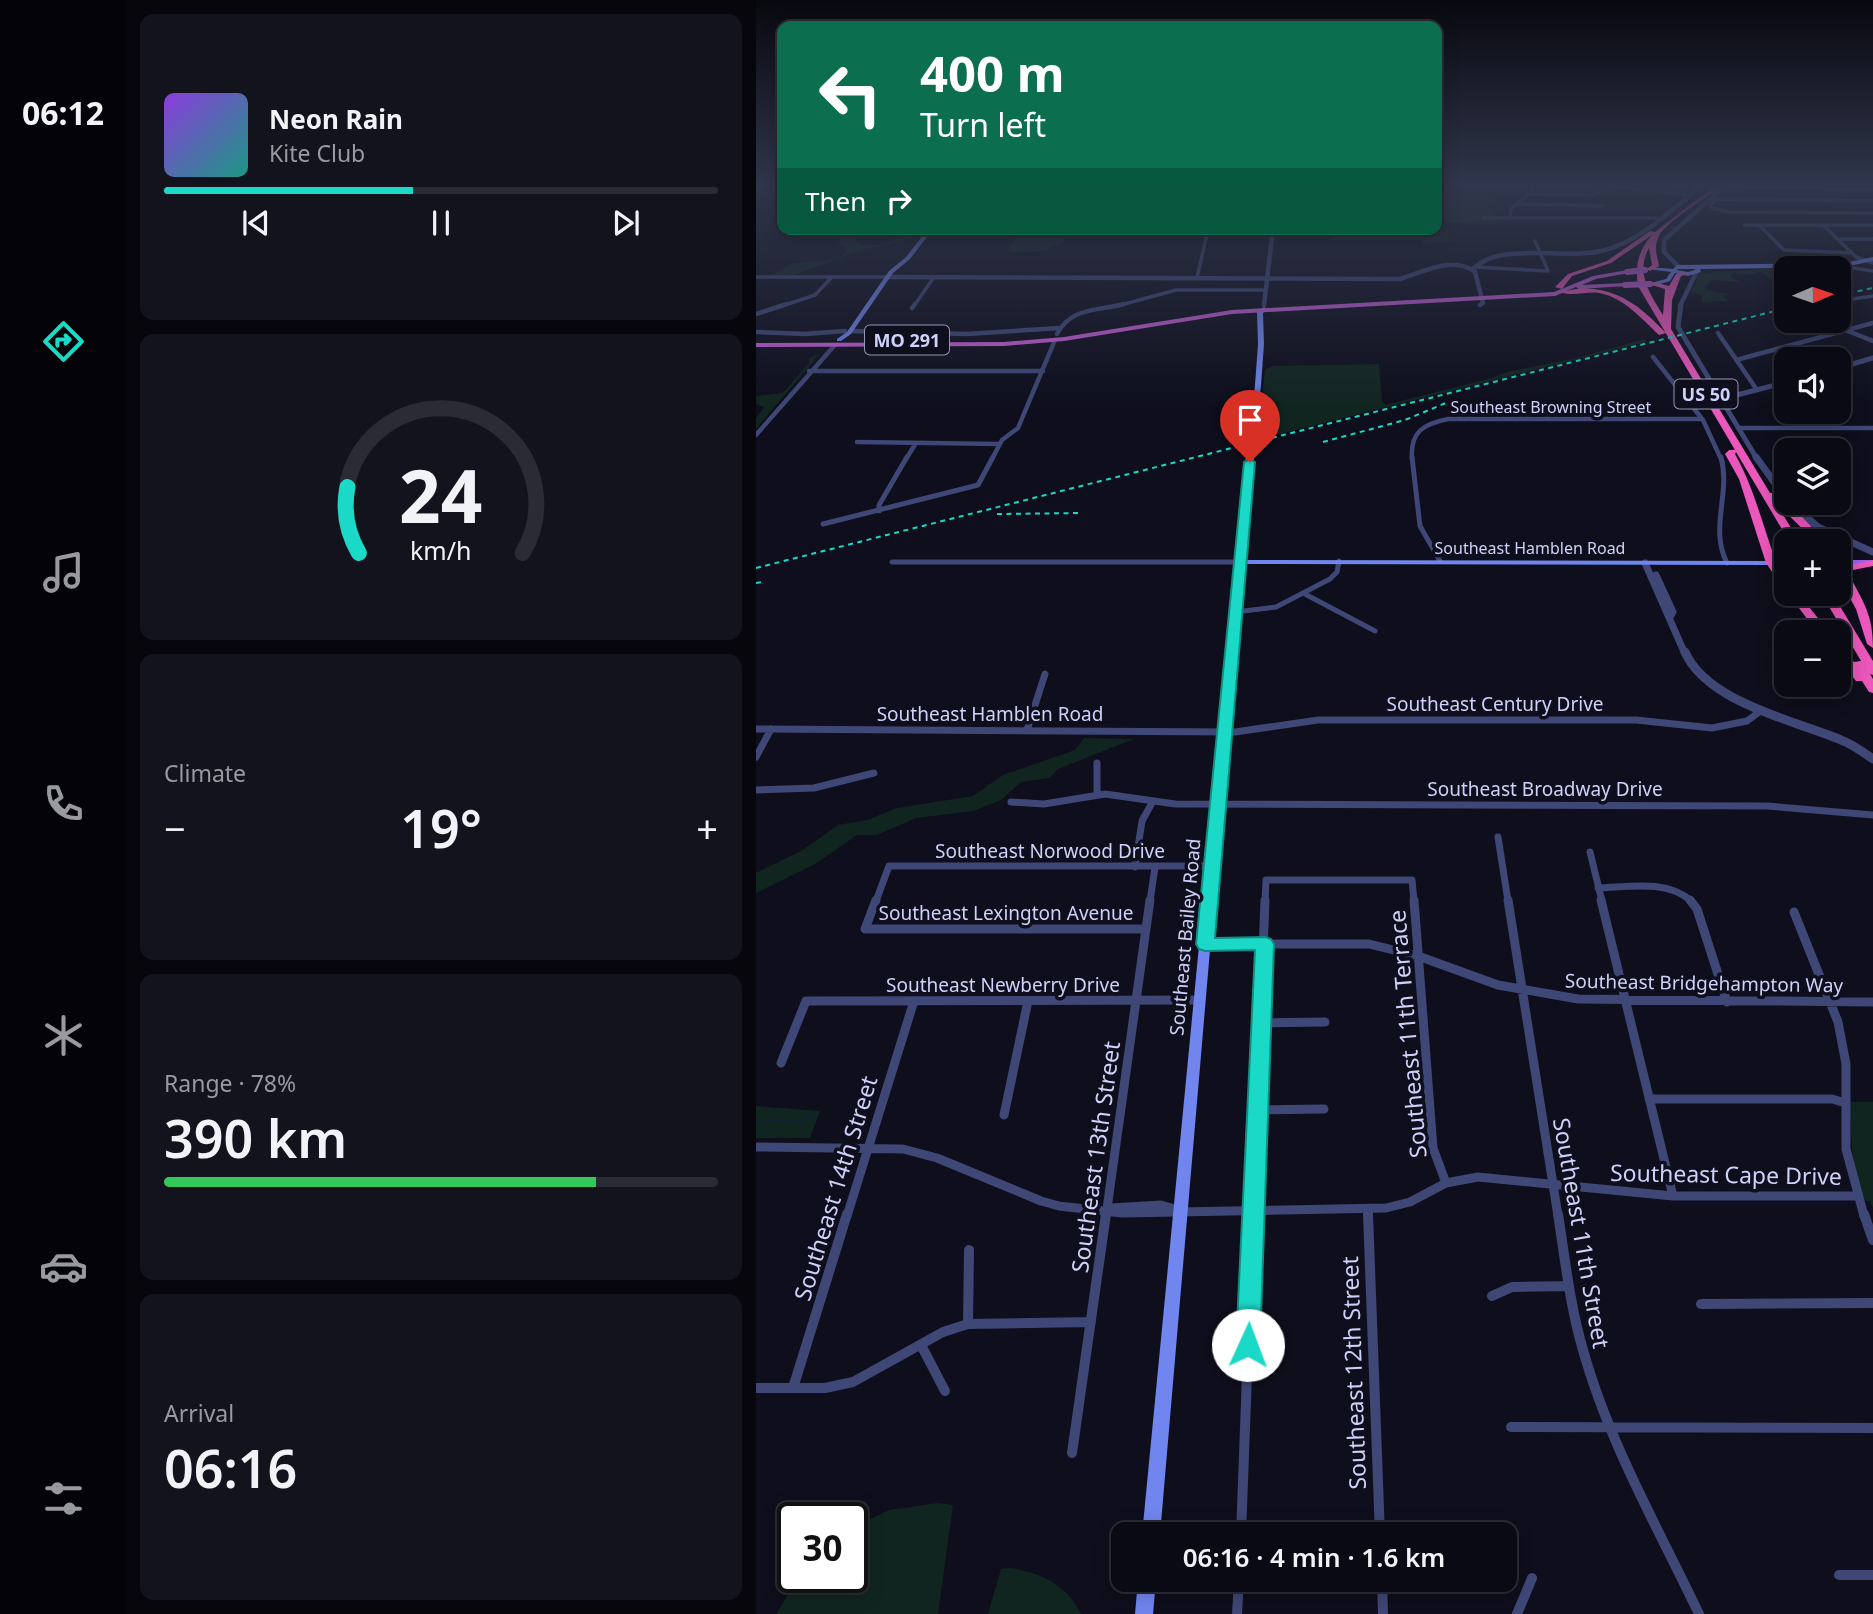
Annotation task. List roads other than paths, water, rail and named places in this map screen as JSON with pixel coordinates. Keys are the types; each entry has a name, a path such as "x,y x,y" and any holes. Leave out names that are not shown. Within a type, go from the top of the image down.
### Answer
{"highway":[{"path":"1562,290 1567,277 1613,259"},
{"name":"US 50","path":"1635,259 1637,285 1786,529"},
{"name":"US 50","path":"1641,259 1642,286 1665,333"},
{"path":"1575,287 1589,279 1647,269 1656,266 1655,262 1676,269"},
{"path":"1585,270 1578,276 1589,279"},
{"path":"1665,333 1665,314 1676,276 1692,271"},
{"path":"1462,297 1575,287 1651,284 1668,288 1670,293"},
{"path":"1623,285 1615,289 1619,296 1665,333"},
{"path":"1462,297 1595,289 1619,296"},
{"name":"MO 291","path":"842,338 847,346 967,346 1278,304 1462,297"},
{"name":"MO 291","path":"756,343 842,338 974,340 1057,334 1196,311 1462,297"},
{"name":"MO 291","path":"756,343 817,345 842,338"},
{"path":"1774,567 1744,479 1730,454 1747,457 1777,499 1808,529"},
{"name":"US 50","path":"1738,454 1779,529"},
{"path":"1851,568 1873,563"},
{"path":"1851,589 1862,609 1873,644"},
{"path":"1803,606 1814,620"},
{"path":"1834,606 1873,671"},
{"path":"1851,652 1873,690"},
{"path":"1851,667 1873,697"}],"main road":[{"path":"842,338 887,277 907,259"},
{"path":"1852,263 1871,261"},
{"path":"1647,269 1692,271 1774,267"},
{"path":"1651,284 1668,280 1676,269"},
{"name":"Southeast Bailey Road","path":"1153,1522 1244,514 1261,344 1264,342 1267,312 1263,307"},
{"name":"Southeast Hamblen Road","path":"1240,562 1771,563"},
{"path":"1144,1614 1146,1592"}],"street":[{"path":"1197,278 1202,259"},
{"path":"1263,307 1270,259"},
{"path":"1467,266 1479,259"},
{"path":"1474,269 1480,261 1485,259"},
{"path":"756,277 1400,279 1436,267 1467,266 1474,269 1548,271 1543,259"},
{"path":"1669,259 1676,269"},
{"path":"1672,259 1692,271 1695,283 1680,302 1677,314 1682,334 1774,484"},
{"path":"1473,261 1479,296"},
{"path":"1467,266 1479,296"},
{"path":"1852,268 1873,271"},
{"path":"756,314 814,295 832,277"},
{"path":"912,308 934,277"},
{"path":"823,524 978,485 1000,444 1018,428 1066,318 1115,307 1161,292 1266,290"},
{"path":"1852,300 1873,296"},
{"path":"1852,328 1873,323"},
{"path":"756,332 842,338 1057,334"},
{"path":"1851,332 1873,341"},
{"path":"1718,333 1757,390"},
{"path":"1736,360 1835,333"},
{"path":"756,435 842,338"},
{"path":"1653,357 1714,439 1723,466 1724,489 1716,537 1727,563"},
{"path":"1851,364 1873,358"},
{"path":"810,371 1043,371"},
{"path":"1721,399 1774,385"},
{"name":"Southeast Browning Street","path":"1440,561 1436,548 1422,534 1417,499 1411,443 1424,427 1438,421 1464,418 1701,419"},
{"path":"1738,428 1873,428"},
{"path":"857,442 1000,444"},
{"path":"879,511 879,505 916,443"},
{"path":"1804,515 1818,527 1873,552"},
{"path":"1236,612 1267,609 1303,593 1330,579 1337,572 1339,561"},
{"path":"892,562 1240,562"},
{"path":"1648,563 1665,612 1670,617 1690,664 1708,683 1762,710 1844,741 1873,759"},
{"path":"1303,593 1375,631"},
{"path":"1027,730 1045,674"},
{"name":"Southeast Century Drive","path":"1224,732 1259,731 1318,720 1636,720 1721,727 1747,721 1762,710"},
{"name":"Southeast Hamblen Road","path":"756,729 1224,732"},
{"path":"756,757 771,729"},
{"path":"1097,763 1097,795"},
{"path":"756,790 814,788 874,773"},
{"name":"Southeast Broadway Drive","path":"1011,802 1044,804 1097,795 1122,795 1153,801 1217,804 1772,806 1873,815"},
{"path":"1135,867 1142,821 1153,801"},
{"name":"Southeast 11th Street","path":"1498,837 1569,1286 1586,1366 1608,1427 1699,1614"},
{"path":"1590,852 1673,1196"},
{"name":"Southeast Norwood Drive","path":"865,929 889,866 1212,866"},
{"name":"Southeast 13th Street","path":"1072,1453 1155,867"},
{"name":"Southeast 11th Terrace","path":"1265,944 1266,880 1412,880 1433,1148 1446,1183"},
{"path":"1598,888 1664,888 1689,898 1697,909 1727,1002"},
{"path":"1794,912 1831,1002 1844,1050 1846,1149 1857,1196 1873,1240"},
{"name":"Southeast Lexington Avenue","path":"865,929 1146,929"},
{"name":"Southeast Bridgehampton Way","path":"1205,944 1369,944 1418,956 1469,977 1522,990 1578,999 1873,1002"},
{"path":"1242,1522 1265,944"},
{"name":"Southeast Newberry Drive","path":"781,1063 806,1001 1200,1000"},
{"name":"Southeast 14th Street","path":"793,1388 915,1001"},
{"path":"1004,1115 1028,1001"},
{"path":"1262,1023 1325,1022"},
{"path":"1649,1099 1832,1099 1846,1102"},
{"path":"1258,1110 1324,1110"},
{"name":"Southeast Cape Drive","path":"756,1147 902,1149 937,1158 1021,1194 1059,1206 1107,1209 1122,1213 1386,1208 1410,1202 1446,1183 1478,1177 1673,1196 1857,1196"},
{"name":"Southeast 12th Street","path":"1367,1209 1379,1522"},
{"path":"968,1324 969,1250"},
{"path":"1492,1296 1512,1287 1569,1286"},
{"path":"1701,1304 1873,1303"},
{"path":"756,1388 825,1388 853,1382 943,1332 968,1324 1091,1322"},
{"path":"921,1345 945,1391"},
{"path":"1511,1427 1873,1428"},
{"path":"1839,1575 1873,1575"},
{"path":"1517,1614 1532,1578"},
{"path":"1237,1614 1238,1592"},
{"path":"1382,1592 1383,1614"}],"waterway":[{"path":"756,1120 800,1122 813,1115"}],"railway":[{"path":"1852,292 1873,288"},
{"path":"756,568 1774,311"},
{"path":"1323,442 1405,420 1453,400"},
{"path":"997,514 1081,513"},
{"path":"756,583 762,582"}]}
